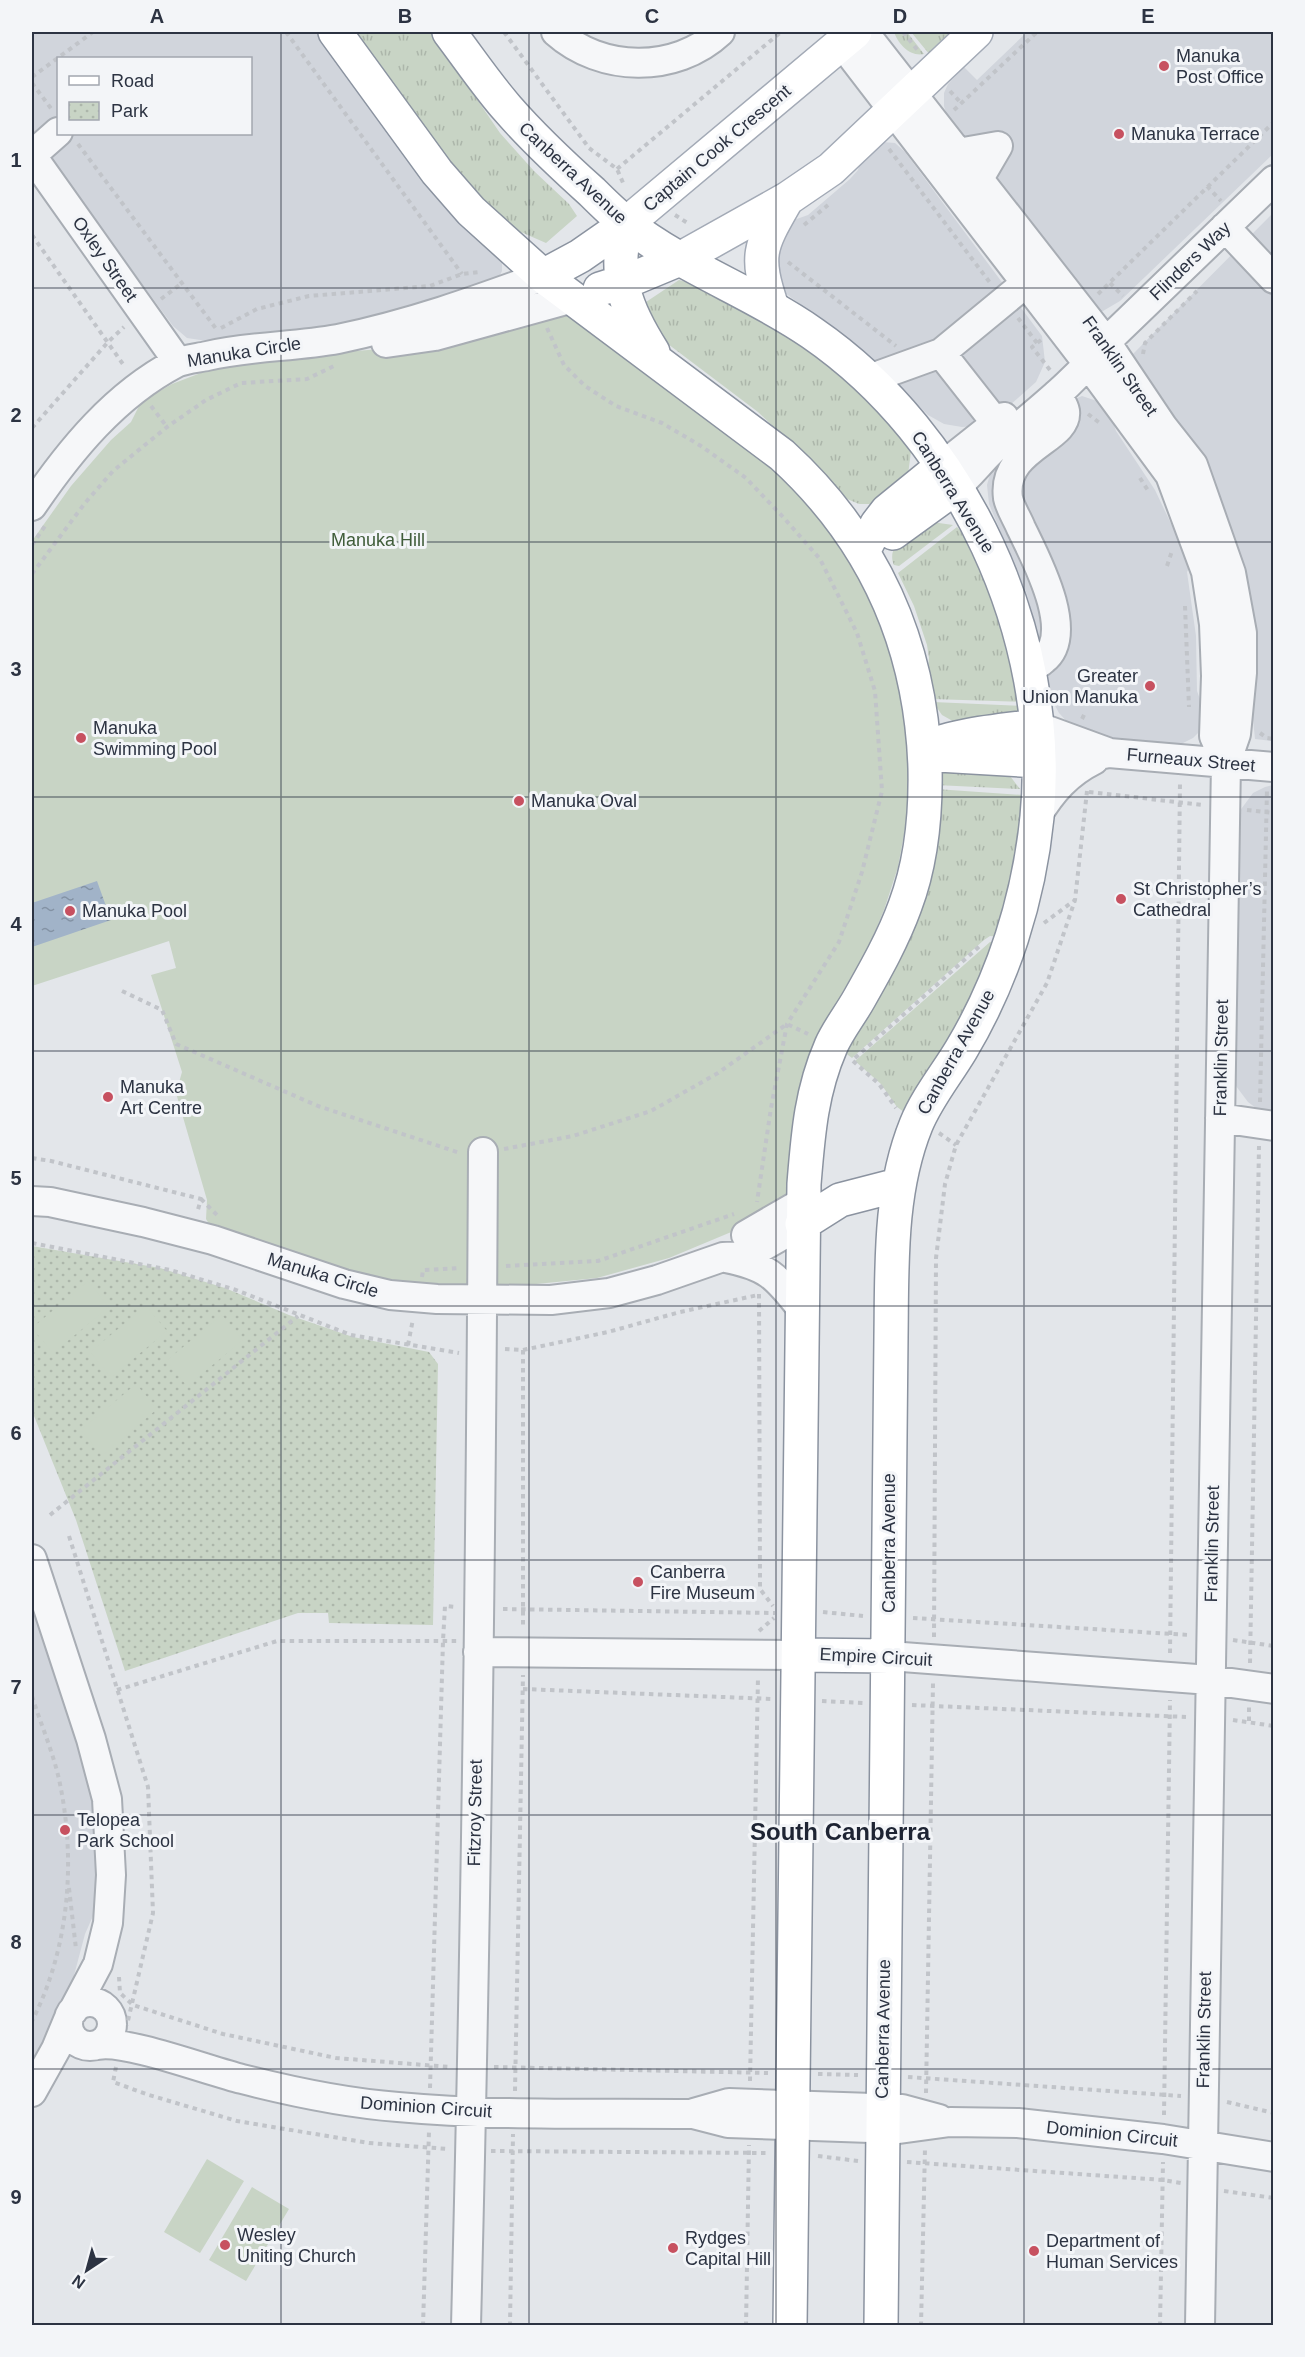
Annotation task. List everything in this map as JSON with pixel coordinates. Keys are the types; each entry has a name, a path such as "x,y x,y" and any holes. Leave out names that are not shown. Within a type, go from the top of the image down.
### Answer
{"main road":[{"path":"334,32 454,193 520,267 573,298 795,466 829,503 863,553 895,614 910,660 920,708 926,811 916,871 893,936 877,968 831,1045 811,1107 802,1213 801,1308 787,1611 799,1654 790,2325"},
{"name":"Canberra Avenue","path":"449,32 506,107 544,148 619,206 680,259 772,306 814,335 869,379 917,432 948,478 993,555 1017,620 1027,669 1036,726 1038,760 1037,816 1024,893 1009,945 988,997 962,1049 917,1121 898,1185 891,1285 881,2325"},
{"name":"Captain Cook Crescent","path":"520,267 580,256 619,206 852,32"},
{"path":"680,259 787,199 831,169 976,32"},
{"path":"772,306 760,267 761,250 787,199"},
{"path":"619,206 622,245 621,283 635,323 661,364"},
{"name":"Manuka Circle","path":"573,298 621,283 680,259"},
{"path":"863,553 948,478"},
{"path":"924,752 935,744 951,739 1036,726"},
{"path":"924,752 1038,760"},
{"path":"802,1213 840,1184 856,1179 898,1185"},
{"name":"Empire Circuit","path":"799,1654 889,1656"}],"street":[{"path":"556,32 594,56 623,63 664,60 682,55 699,47 720,32"},
{"name":"Franklin Street","path":"852,32 853,58 958,153 972,192 1026,283 1170,476 1206,572 1214,635 1216,676 1214,736 1226,763"},
{"name":"Franklin Street","path":"903,103 972,192 1106,342 1163,427 1193,465 1231,573 1242,633 1242,673 1236,734 1226,763 1200,2325"},
{"path":"32,155 68,137"},
{"path":"958,153 998,146 972,192"},
{"name":"Oxley Street","path":"32,155 178,362"},
{"name":"Flinders Way","path":"948,478 967,478 1001,430 1058,386 1084,358 1106,342 1274,180"},
{"path":"1225,227 1274,279"},
{"name":"Manuka Circle","path":"340,351 455,309 520,267"},
{"path":"869,379 928,357 1005,302 1026,283"},
{"name":"Manuka Circle","path":"32,506 56,471 98,421 139,388 178,362 221,341 340,351 435,336 573,298"},
{"path":"928,357 1001,430"},
{"path":"1027,669 1044,660 1051,650 1057,633 1048,588 1008,500 1008,478 1014,465 1058,428 1064,419 1065,410 1058,386"},
{"path":"993,555 1026,538"},
{"name":"Furneaux Street","path":"1036,726 1108,754"},
{"name":"Furneaux Street","path":"1037,816 1066,776 1108,754"},
{"name":"Furneaux Street","path":"1038,760 1072,760 1108,754 1274,767"},
{"path":"1220,1118 1266,1125"},
{"name":"Fitzroy Street","path":"466,2325 472,2111 483,1152"},
{"name":"Manuka Circle","path":"32,1201 50,1202 191,1234 344,1284 390,1295 483,1300 551,1300 609,1293 657,1280 723,1257 746,1235 802,1213"},
{"path":"723,1257 761,1268 782,1285 801,1308"},
{"path":"32,1559 91,1739 107,1799 111,1901 99,1960 102,2000 109,2013 111,2032 105,2041 97,2045 84,2046 75,2041 69,2029 70,2015 80,2005 90,2002 99,2004 109,2013"},
{"name":"Empire Circuit","path":"478,1647 524,1653 799,1654"},
{"name":"Empire Circuit","path":"889,1656 1210,1680 1261,1687"},
{"path":"32,2092 56,2049 70,2015 99,1960"},
{"name":"Dominion Circuit","path":"109,2013 124,2034 165,2057"},
{"name":"Dominion Circuit","path":"97,2045 121,2046 299,2093 398,2108 693,2114 728,2123 750,2114 794,2114 882,2132 902,2109 950,2122 1018,2123 1202,2144 1274,2157"}],"path":[{"path":"59,57 93,32"},
{"path":"286,32 462,274"},
{"path":"504,32 589,148 617,169"},
{"path":"617,169 781,32"},
{"path":"956,109 1037,32"},
{"path":"32,77 57,59"},
{"path":"32,83 57,118"},
{"path":"1099,293 1274,122"},
{"path":"68,137 182,283 221,341 242,383"},
{"path":"885,145 1037,343"},
{"path":"617,169 619,206"},
{"path":"32,235 167,427"},
{"path":"785,260 928,357"},
{"path":"221,341 257,309 309,296 430,286 462,274 520,267"},
{"path":"32,428 108,342 142,312 182,283"},
{"path":"536,330 547,328 564,365 585,386 616,406 662,423 746,478 820,559 857,633 875,691 882,791 862,872 839,942 787,1024 771,1108 757,1206"},
{"path":"1032,347 1058,386 1106,428"},
{"path":"32,573 112,471 167,427 206,400 242,383 308,379 340,351"},
{"path":"1136,472 1154,500"},
{"path":"1177,547 1178,558"},
{"path":"1185,601 1190,714"},
{"path":"1267,738 1274,739"},
{"path":"926,2077 933,1706 936,1258 945,1184 956,1145 1047,983 1075,900 1088,792 1179,802 1170,1716 1160,2325"},
{"path":"1249,1721 1261,1687 1250,1642 1266,1125 1267,813 1274,813"},
{"path":"1042,925 1075,900"},
{"path":"852,1060 984,943"},
{"path":"122,992 162,1010 176,1044 318,1106 456,1153 483,1152 573,1136 651,1112 718,1073 787,1024"},
{"path":"32,1158 61,1163 201,1199 191,1234"},
{"path":"423,1270 598,1261 736,1213"},
{"path":"758,1295 760,1589 775,1608 787,1611"},
{"path":"50,1515 298,1316"},
{"path":"510,2325 524,1653 524,1350"},
{"path":"423,2325 445,1606 478,1609 787,1611 868,1616"},
{"path":"746,2325 759,1631 775,1617 787,1611"},
{"path":"934,1618 1211,1637 1274,1646"},
{"path":"117,1689 277,1641 443,1641 478,1647"},
{"path":"523,1689 1170,1716"},
{"path":"32,1696 59,1781 68,1832 68,1883 76,1953 99,1960 119,1960 120,1993 133,2005 223,2034 336,2058 431,2066 750,2073 794,2114 867,2162 882,2132 925,2163 1162,2180"},
{"path":"32,2020 45,1992 61,1933 68,1883"},
{"path":"113,2082 237,2121 369,2143 470,2151 749,2153 794,2114 882,2076 926,2077 1203,2097 1274,2113"},
{"path":"921,2325 925,2163"}],"shaded area":[{"path":"32,32 322,32 502,260 502,271 499,277 417,308 333,326 256,333 207,341 187,338 173,326 32,135"},
{"name":"Manuka Terrace","path":"1027,32 1273,32 1273,154 1120,301 1103,311 1097,311 1066,275 946,113 944,106 944,93 948,84 964,67 977,80"},
{"path":"882,142 895,143 905,152 1042,336 1045,362 1036,382 1002,412 977,426 962,427 944,424 928,415 859,348 785,293 769,269 791,221 808,215 850,179 858,170 861,159"},
{"path":"1273,213 1273,741 1255,739 1235,542 1133,354"},
{"path":"1082,396 1100,402 1111,416 1116,431 1155,490 1174,530 1181,534 1191,564 1187,572 1196,636 1197,691 1204,710 1200,731 1193,738 1181,744 1100,738 1071,726 1059,713 1051,698 1027,594 989,504 987,485 992,467 1052,409"},
{"path":"1273,785 1273,1113 1256,1108 1248,1102 1236,1086 1233,1076 1239,812 1253,793"},
{"name":"Telopea Park School","path":"32,1603 85,1766 98,1834 97,1907 85,1934 72,1983 32,2063"}],"green space":[{"path":"347,32 431,32 500,133 534,171 569,204 577,216 546,243 514,229 475,199"},
{"path":"894,32 907,32 924,54 909,52 898,41"},
{"path":"911,32 963,32 930,55"},
{"path":"679,280 702,286 777,324 868,393 911,451 908,475 874,504 859,504 840,496 797,449 758,412 660,338 643,304"},
{"name":"Manuka Oval","path":"572,313 773,466 836,536 883,625 902,691 910,773 905,829 898,867 870,944 824,1025 805,1068 796,1106 793,1180 786,1198 748,1225 669,1258 597,1278 526,1285 436,1289 405,1285 345,1272 209,1224 206,1219 207,1200 176,1093 182,1072 151,975 176,968 169,941 32,986 32,541 71,486 111,440 131,422 141,402 172,384 226,365 265,358 394,348"},
{"path":"932,522 953,525 899,566 894,565 892,557 898,544 911,533"},
{"path":"957,527 979,551 1022,702 931,699 927,677 929,658 927,645 914,606 898,573"},
{"path":"933,702 1023,706 1024,720 958,724 942,715"},
{"path":"937,761 1010,776 1020,789 936,785"},
{"path":"936,789 1023,795 1025,807 1000,937 990,936 984,940 852,1058 844,1052"},
{"path":"990,942 994,942 968,1012 904,1112 897,1107 881,1084 855,1061"},
{"path":"32,1246 160,1268 225,1288 289,1315 353,1337 429,1352 438,1364 433,1625 329,1623 328,1613 298,1613 125,1671 76,1520 32,1411"},
{"path":"88,1281 109,1307 53,1353 32,1328"},
{"path":"146,1306 167,1331 111,1377 90,1352"},
{"path":"222,1315 243,1340 187,1386 166,1361"},
{"path":"136,1384 157,1409 102,1456 81,1430"},
{"path":"207,2159 244,2181 200,2253 164,2232"},
{"path":"252,2187 289,2209 246,2281 209,2260"}],"water":[{"name":"Manuka Pool","path":"97,881 111,920 32,947 32,903"}],"place":[{"name":"Manuka Post Office","path":"1164,66"},
{"name":"Manuka Terrace","path":"1119,134"},
{"name":"Greater Union Manuka","path":"1150,686"},
{"name":"Manuka Swimming Pool","path":"81,738"},
{"name":"Manuka Oval","path":"519,801"},
{"name":"St Christopher’s Cathedral","path":"1121,899"},
{"name":"Manuka Pool","path":"70,911"},
{"name":"Manuka Art Centre","path":"108,1097"},
{"name":"Canberra Fire Museum","path":"638,1582"},
{"name":"Telopea Park School","path":"65,1830"},
{"name":"Wesley Uniting Church","path":"225,2245"},
{"name":"Rydges Capital Hill","path":"673,2248"},
{"name":"Department of Human Services","path":"1034,2251"}],"district":[{"name":"South Canberra","path":"840,1832"}],"park label":[{"name":"Manuka Hill","path":"378,540"}]}
